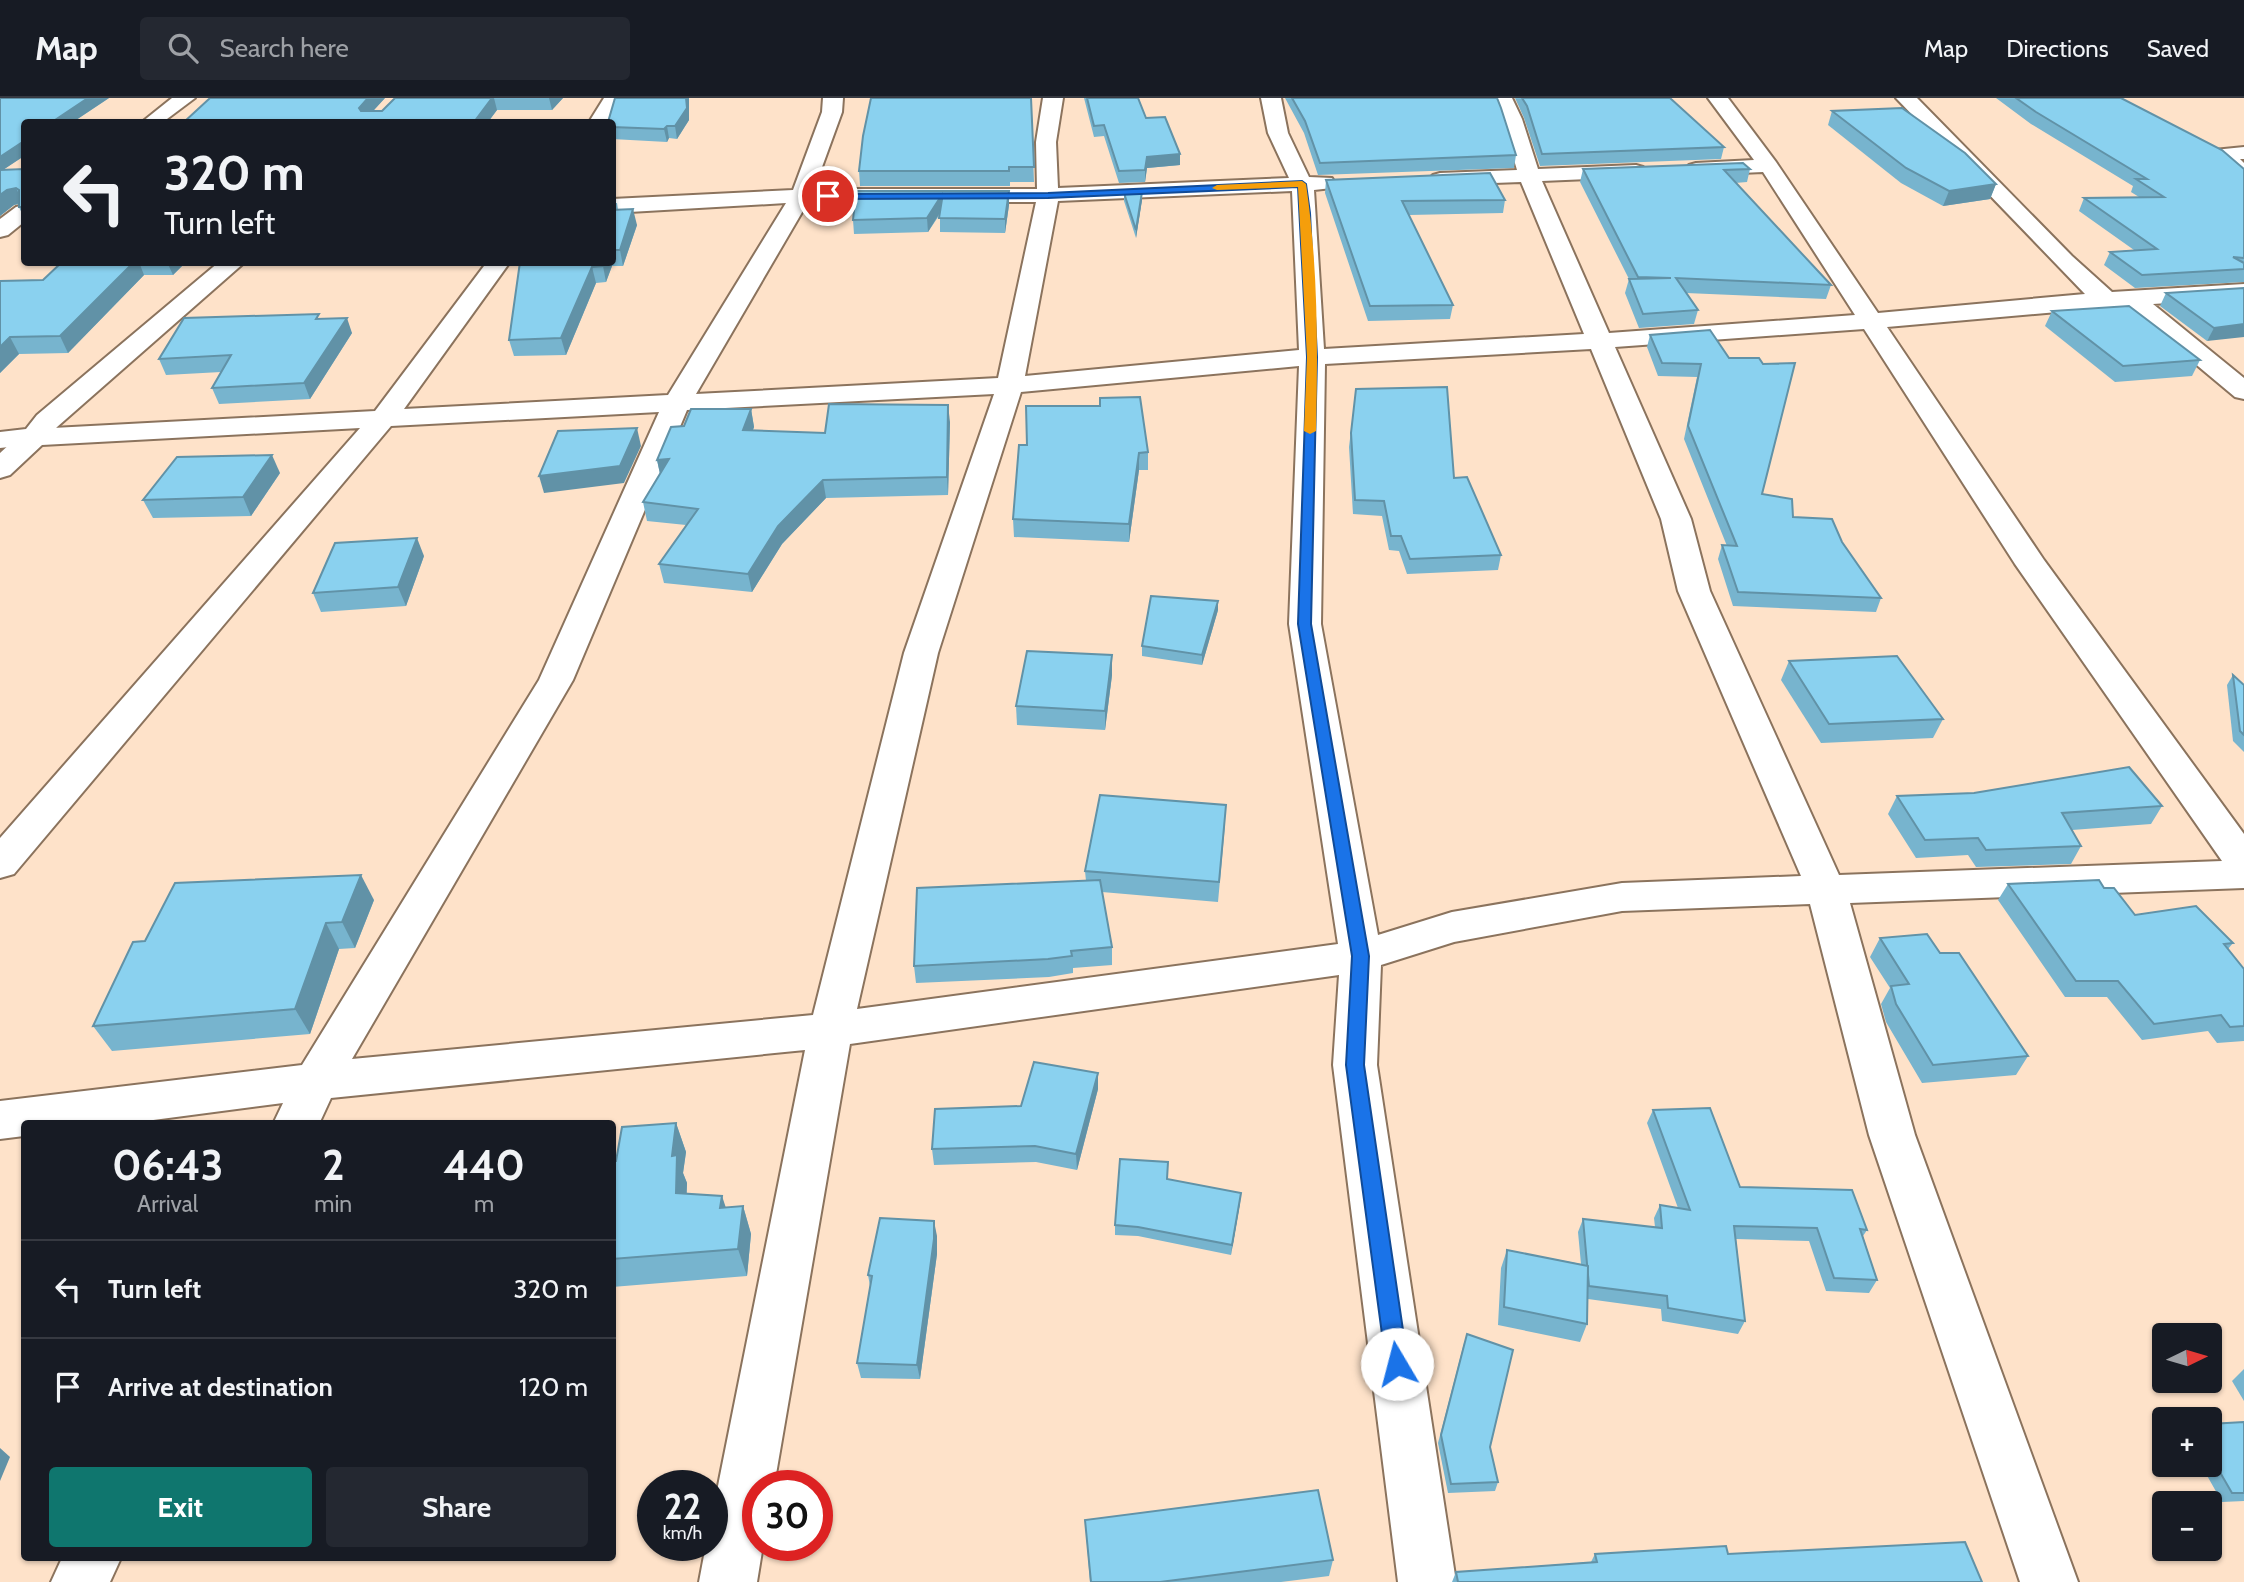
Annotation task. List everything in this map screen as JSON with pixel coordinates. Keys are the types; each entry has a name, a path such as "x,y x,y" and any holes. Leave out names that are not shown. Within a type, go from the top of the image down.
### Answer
{"street":[{"path":"155,119 186,98"},
{"path":"600,119 614,98"},
{"path":"298,1120 316,1081 556,680 676,404 801,196 832,112 833,98"},
{"path":"728,1582 831,1030 921,653 1010,385 1048,195 1046,142 1053,98"},
{"path":"1272,98 1278,133 1302,184 1306,213 1312,357 1305,624 1361,956 1355,1065 1427,1582"},
{"path":"1502,98 1512,120 1529,175 1676,519 1694,591 1827,891 1892,1135 2049,1582"},
{"path":"1718,98 1769,166 2031,564 2244,863"},
{"path":"1906,98 2064,261 2244,391"},
{"path":"2244,153 2221,154 2244,174"},
{"path":"1422,180 1769,166"},
{"path":"616,206 801,196 1048,195 1342,183"},
{"path":"0,230 21,214"},
{"path":"0,241 21,240"},
{"path":"0,469 47,421 229,266"},
{"path":"0,864 384,417 496,266"},
{"path":"0,440 1010,385 1312,357 1599,341 2244,291"},
{"path":"0,1121 316,1081 831,1030 1361,956 1451,927 1622,897 2244,874"},
{"path":"80,1582 90,1561"}],"building":[{"path":"0,98 88,98 56,119 21,119 21,143 0,157"},
{"path":"210,98 368,98 359,108 361,111 382,111 395,98 492,98 476,119 187,119"},
{"path":"615,98 686,98 687,108 675,126 667,126 664,129 616,127 616,119 609,119"},
{"path":"871,98 1031,98 1034,167 1009,167 1009,171 859,171"},
{"path":"1087,98 1138,98 1146,118 1165,117 1180,154 1147,157 1145,170 1119,171 1104,125 1094,126"},
{"path":"1292,98 1497,98 1516,155 1320,163 1305,121"},
{"path":"1522,98 1670,98 1724,147 1542,154"},
{"path":"2016,98 2121,98 2222,150 2244,169 2244,258 2233,257 2244,263 2244,269 2142,275 2110,252 2157,249 2084,198 2164,197 2136,179 2147,179"},
{"path":"1902,108 1965,153 1996,184 1949,191 1906,168 1832,111"},
{"path":"1743,163 1750,169 1724,170 1831,285 1676,278 1698,310 1643,314 1629,279 1671,278 1638,277 1583,169"},
{"path":"21,169 21,207 19,190 16,188 0,195 0,170"},
{"path":"1490,173 1505,200 1402,201 1453,305 1370,306 1326,180"},
{"path":"856,191 1009,191 1005,219 939,218 943,193 927,218 853,220"},
{"path":"1142,192 1136,230 1124,193"},
{"path":"633,209 620,250 616,250 616,210"},
{"path":"58,266 130,266 60,336 10,337 0,347 0,281 43,280"},
{"path":"519,266 603,266 592,267 561,338 509,340"},
{"path":"2244,288 2244,324 2214,328 2166,293"},
{"path":"2129,306 2200,360 2123,366 2052,311"},
{"path":"319,314 316,319 347,318 304,383 212,388 231,355 159,359 184,318"},
{"path":"1710,330 1729,358 1759,358 1763,364 1795,363 1762,494 1792,499 1793,517 1832,519 1842,542 1881,598 1738,592 1722,545 1737,546 1688,426 1701,364 1662,363 1650,335"},
{"path":"1447,387 1454,478 1467,477 1501,555 1410,559 1401,536 1391,536 1384,501 1355,500 1351,433 1356,389"},
{"path":"1140,397 1148,452 1139,453 1129,524 1013,519 1019,445 1027,445 1026,406 1100,406 1100,398"},
{"path":"829,404 948,405 947,477 823,480 778,526 748,574 659,564 698,509 643,502 669,459 657,460 671,427 684,426 691,409 751,409 743,430 825,433"},
{"path":"637,428 620,466 539,476 558,431"},
{"path":"272,455 243,497 143,500 177,457"},
{"path":"417,538 398,587 313,593 335,543"},
{"path":"1151,596 1218,601 1202,655 1142,646"},
{"path":"1027,651 1112,655 1105,711 1016,706"},
{"path":"1897,656 1943,719 1829,724 1789,661"},
{"path":"2233,675 2244,685 2244,735 2240,731"},
{"path":"2129,767 2162,806 2062,813 2081,846 1986,850 1978,838 1925,840 1897,796 1974,793"},
{"path":"1100,795 1226,805 1219,882 1085,871"},
{"path":"361,875 342,922 326,923 295,1009 93,1026 133,942 145,941 175,883"},
{"path":"1100,880 1112,947 1071,951 1072,956 1048,959 914,966 917,888"},
{"path":"2099,880 2104,888 2114,888 2135,915 2196,906 2233,943 2224,944 2244,969 2244,1026 2230,1027 2221,1015 2154,1024 2118,981 2076,981 2008,884"},
{"path":"1927,934 1940,953 1959,953 2028,1056 1933,1065 1896,1004 1891,986 1909,984 1880,938"},
{"path":"1034,1062 1098,1073 1076,1154 1035,1146 932,1149 935,1109 1021,1106"},
{"path":"1710,1108 1740,1187 1852,1190 1867,1230 1860,1229 1877,1280 1834,1278 1817,1228 1734,1226 1745,1321 1668,1308 1667,1296 1589,1286 1583,1219 1662,1228 1660,1205 1690,1210 1653,1110"},
{"path":"676,1123 672,1156 677,1155 676,1193 722,1196 720,1208 743,1206 738,1249 616,1259 616,1161 622,1127"},
{"path":"1120,1159 1168,1162 1167,1179 1241,1193 1232,1245 1115,1225"},
{"path":"880,1218 934,1221 934,1239 917,1365 857,1363 872,1276 868,1275"},
{"path":"1507,1250 1588,1266 1587,1324 1504,1307"},
{"path":"1467,1334 1513,1350 1490,1447 1498,1482 1451,1484 1441,1435"},
{"path":"2244,1422 2244,1493 2232,1493 2222,1476 2222,1423"},
{"path":"1318,1490 1333,1560 1160,1582 1091,1582 1085,1520"},
{"path":"1965,1542 1982,1582 1458,1582 1456,1572 1597,1562 1595,1554 1726,1546 1728,1554"}],"slow traffic":[{"path":"1217,188 1302,184 1306,213 1312,357 1310,431"}],"route":[{"path":"828,196 1048,195 1302,184 1306,213 1312,357 1305,624 1361,956 1355,1065 1397,1364"}]}
